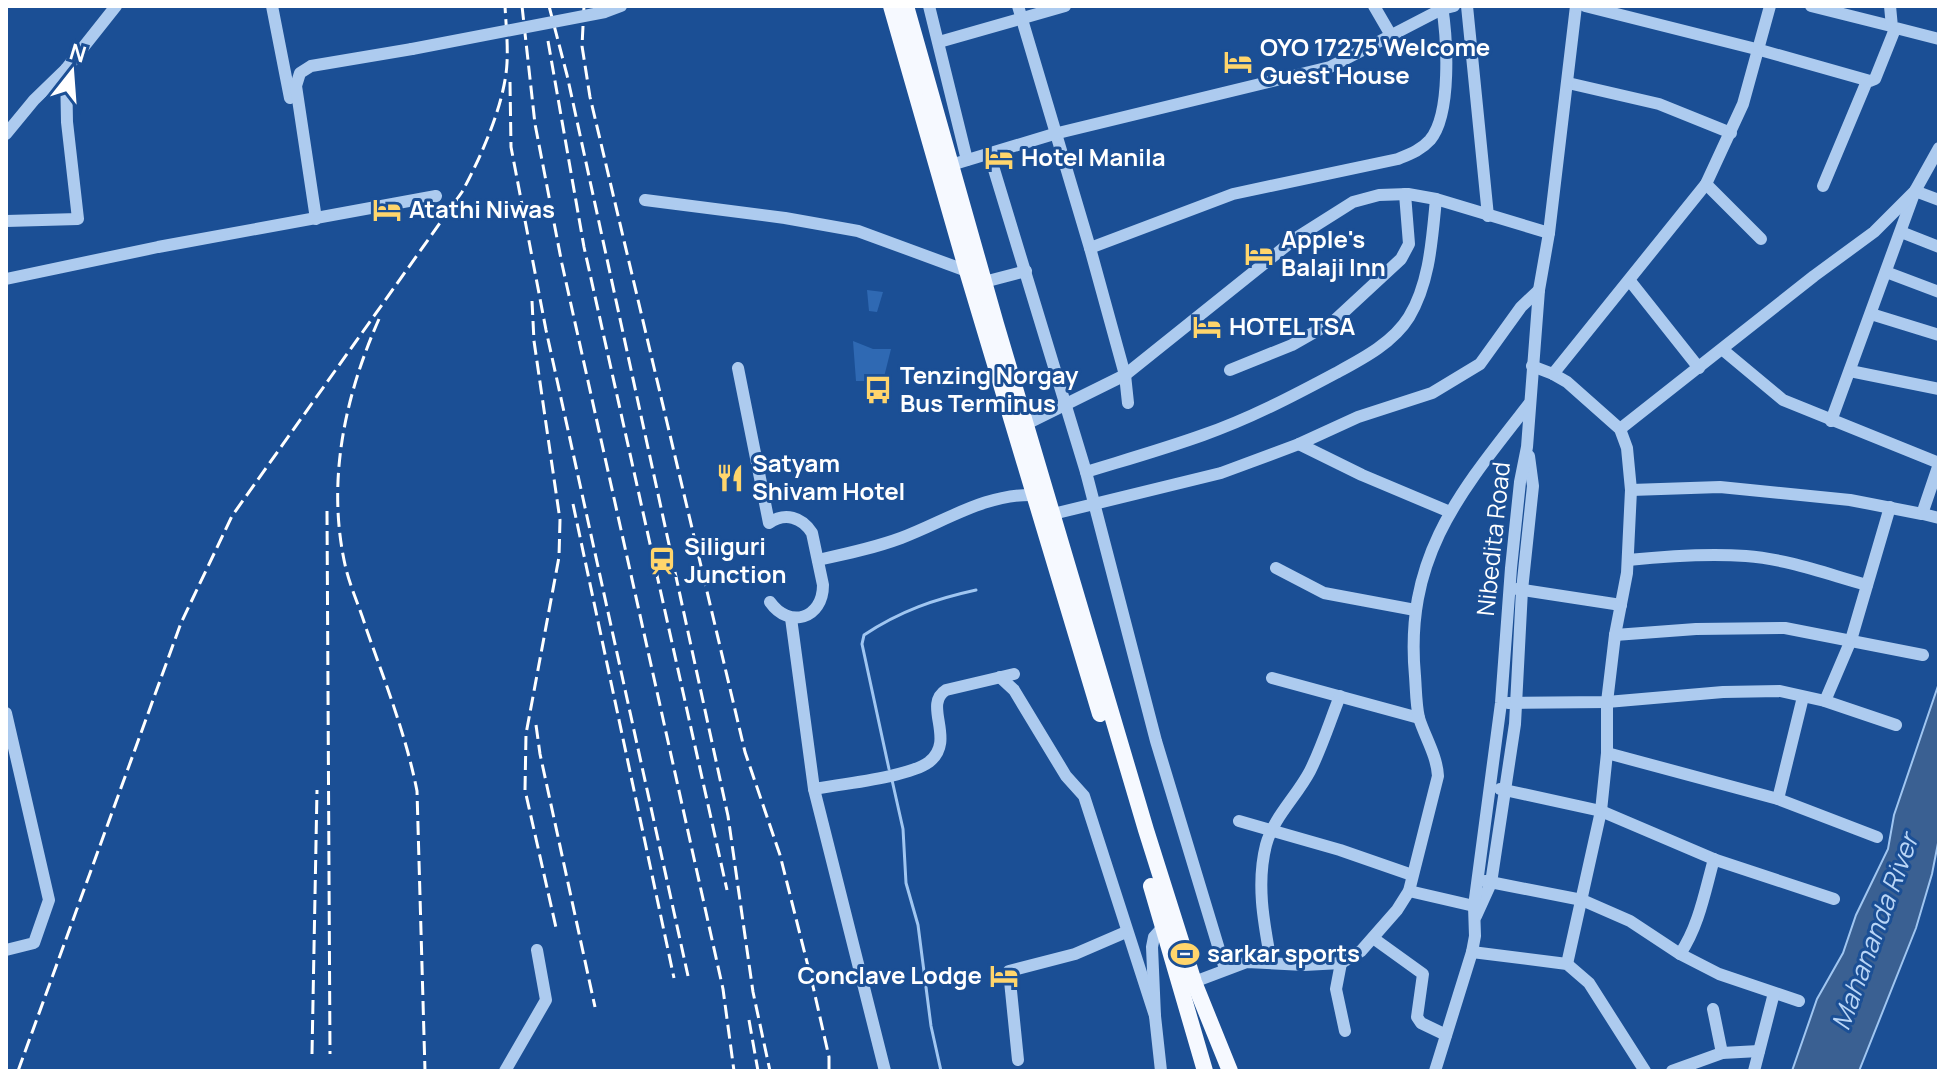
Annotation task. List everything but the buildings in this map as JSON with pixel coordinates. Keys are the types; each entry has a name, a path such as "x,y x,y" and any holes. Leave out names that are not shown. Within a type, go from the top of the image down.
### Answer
{"main road":[{"path":"891,6 952,166 967,271 1041,493 1205,1071"},
{"path":"906,6 1026,424 1041,493 1053,514 1194,982 1230,1071"}],"street":[{"path":"6,134 34,100 66,69 116,6"},
{"path":"272,6 291,105 299,107"},
{"path":"316,219 296,86 300,73 311,66 605,12 621,6"},
{"path":"929,6 945,67 952,166 1054,134 1330,67 1446,7 1446,90 1437,129 1430,141 1417,151 1398,159 1233,194 1090,248"},
{"path":"939,42 1020,12 1065,6"},
{"path":"1374,6 1392,37"},
{"path":"1467,6 1488,216"},
{"name":"Nibedita Road","path":"1435,1071 1472,952 1489,787 1516,589 1520,482 1527,447 1539,290 1549,233 1576,6"},
{"path":"1585,6 1760,50 1867,81 1875,79 1893,27 1890,6"},
{"path":"1553,374 1706,184 1743,104 1770,6"},
{"path":"1811,6 1939,39"},
{"path":"1020,12 1090,248 1125,375 1128,403"},
{"path":"925,72 945,67"},
{"path":"6,221 78,219 67,122 66,69"},
{"path":"1823,186 1867,81"},
{"path":"1568,83 1659,104 1731,133"},
{"path":"1831,421 1915,191 1939,148"},
{"path":"989,153 1086,472 1156,741 1225,969"},
{"path":"1706,184 1761,239"},
{"path":"1915,191 1939,200"},
{"path":"1620,429 1874,232 1915,191"},
{"path":"1026,424 1125,375 1296,238 1353,202 1379,195 1405,194 1436,199 1549,233"},
{"path":"1230,370 1292,345 1334,321 1401,259 1409,244 1405,194"},
{"path":"6,279 158,247 436,196"},
{"path":"1086,472 1205,435 1282,402 1356,362 1390,339 1409,317 1421,290 1429,262 1436,199"},
{"path":"645,200 858,231 967,271"},
{"path":"1901,232 1939,247"},
{"path":"984,282 1026,271"},
{"path":"1886,272 1939,292"},
{"path":"1630,281 1699,368"},
{"path":"1053,514 1221,473 1299,444 1358,417 1432,393 1476,368 1521,307 1539,290"},
{"path":"1871,314 1939,335"},
{"path":"1723,350 1780,398 1939,464 1923,514"},
{"path":"1532,366 1553,374 1586,397 1620,429 1627,448 1631,490 1628,560 1607,702 1607,753 1601,811 1567,964"},
{"path":"738,368 769,523 783,517 800,520 812,533 823,585 820,602 808,615 791,618 775,610 770,602"},
{"path":"1850,371 1939,389"},
{"path":"1194,982 1247,962 1341,963 1361,951 1397,910 1409,891 1438,776 1437,764 1419,718 1414,673 1415,610 1428,555 1450,512 1529,404"},
{"path":"1299,444 1450,512"},
{"path":"1631,490 1720,487 1850,500 1939,518"},
{"path":"818,560 875,547 993,498 1041,493"},
{"path":"1825,701 1851,640 1890,507"},
{"path":"1628,560 1691,554 1747,556 1784,562 1867,585"},
{"path":"1276,568 1324,593 1415,610"},
{"path":"1409,891 1474,912 1491,883 1515,724 1516,589 1621,605"},
{"path":"791,618 814,789 885,1071"},
{"path":"1615,635 1696,629 1785,628 1923,655"},
{"path":"814,789 899,773 926,764 936,754 942,738 936,707 941,694 946,690 1014,674"},
{"path":"1000,677 1014,690 1066,776 1084,796 1155,1016"},
{"path":"1272,678 1419,718"},
{"path":"1501,703 1607,702 1723,692 1780,691 1825,701 1896,725"},
{"path":"1271,962 1262,917 1262,865 1272,831 1310,771 1340,696"},
{"path":"1778,799 1803,697"},
{"path":"6,713 11,755 49,900 34,943 6,950"},
{"path":"1607,753 1778,799 1877,837"},
{"path":"1489,787 1601,811 1714,859 1834,899"},
{"path":"1239,821 1340,850 1412,875"},
{"path":"1680,954 1698,916 1714,859"},
{"path":"1478,878 1582,900 1630,921 1680,954 1719,974 1799,1001"},
{"path":"1161,1071 1152,947 1154,937 1163,927"},
{"path":"1018,1060 1009,971 1075,954 1126,932"},
{"path":"1373,938 1423,974 1417,1017 1421,1023 1446,1035"},
{"path":"505,1071 546,1000 537,950"},
{"path":"1472,952 1567,964 1589,983 1645,1071"},
{"path":"1341,963 1336,989 1345,1031"},
{"path":"1754,1071 1774,993"},
{"path":"1713,1009 1722,1053"},
{"path":"1672,1071 1722,1053 1759,1051"}],"shaded area":[{"path":"867,290 883,292 877,312 869,311"},
{"path":"853,341 873,349 891,349 883,381 856,381"}],"water":[{"name":"Mahananda River","path":"1939,683 1939,838 1916,928 1859,1071 1792,1071 1817,999 1843,953 1856,915 1888,849 1894,815"}],"waterway":[{"path":"889,769 862,644 864,635 918,607 976,590"},
{"path":"892,780 903,829 906,883 918,925 931,1026 941,1071"}],"railway":[{"path":"18,1071 181,623 232,516 462,192 477,163 497,112 505,79 505,6"},
{"path":"522,6 535,124 562,264 723,989 734,1071"},
{"path":"549,6 567,75 728,816 753,992 770,1071"},
{"path":"584,6 582,46 590,97 745,752 780,855 812,982 829,1057 829,1071"},
{"path":"548,41 584,247 727,890"},
{"path":"510,82 511,147 546,330 688,976"},
{"path":"532,301 534,341 560,520 559,557 526,734 525,790 557,932"},
{"path":"379,319 356,379 348,410 338,473 338,505 340,537 348,576 401,729 417,791 425,1071"},
{"path":"573,504 674,978"},
{"path":"327,511 330,1054"},
{"path":"536,725 595,1007"},
{"path":"312,1054 317,790"},
{"path":"749,1020 758,1071"}],"place":[{"name":"OYO 17275 Welcome Guest House","path":"1238,62"},
{"name":"Hotel Manila","path":"999,158"},
{"name":"Atathi Niwas","path":"387,210"},
{"name":"Apple's Balaji Inn","path":"1259,254"},
{"name":"HOTEL TSA","path":"1207,327"},
{"name":"Tenzing Norgay Bus Terminus","path":"878,390"},
{"name":"Satyam Shivam Hotel","path":"730,478"},
{"name":"Siliguri Junction","path":"662,561"},
{"name":"sarkar sports","path":"1185,954"},
{"name":"Conclave Lodge","path":"1004,976"}]}
